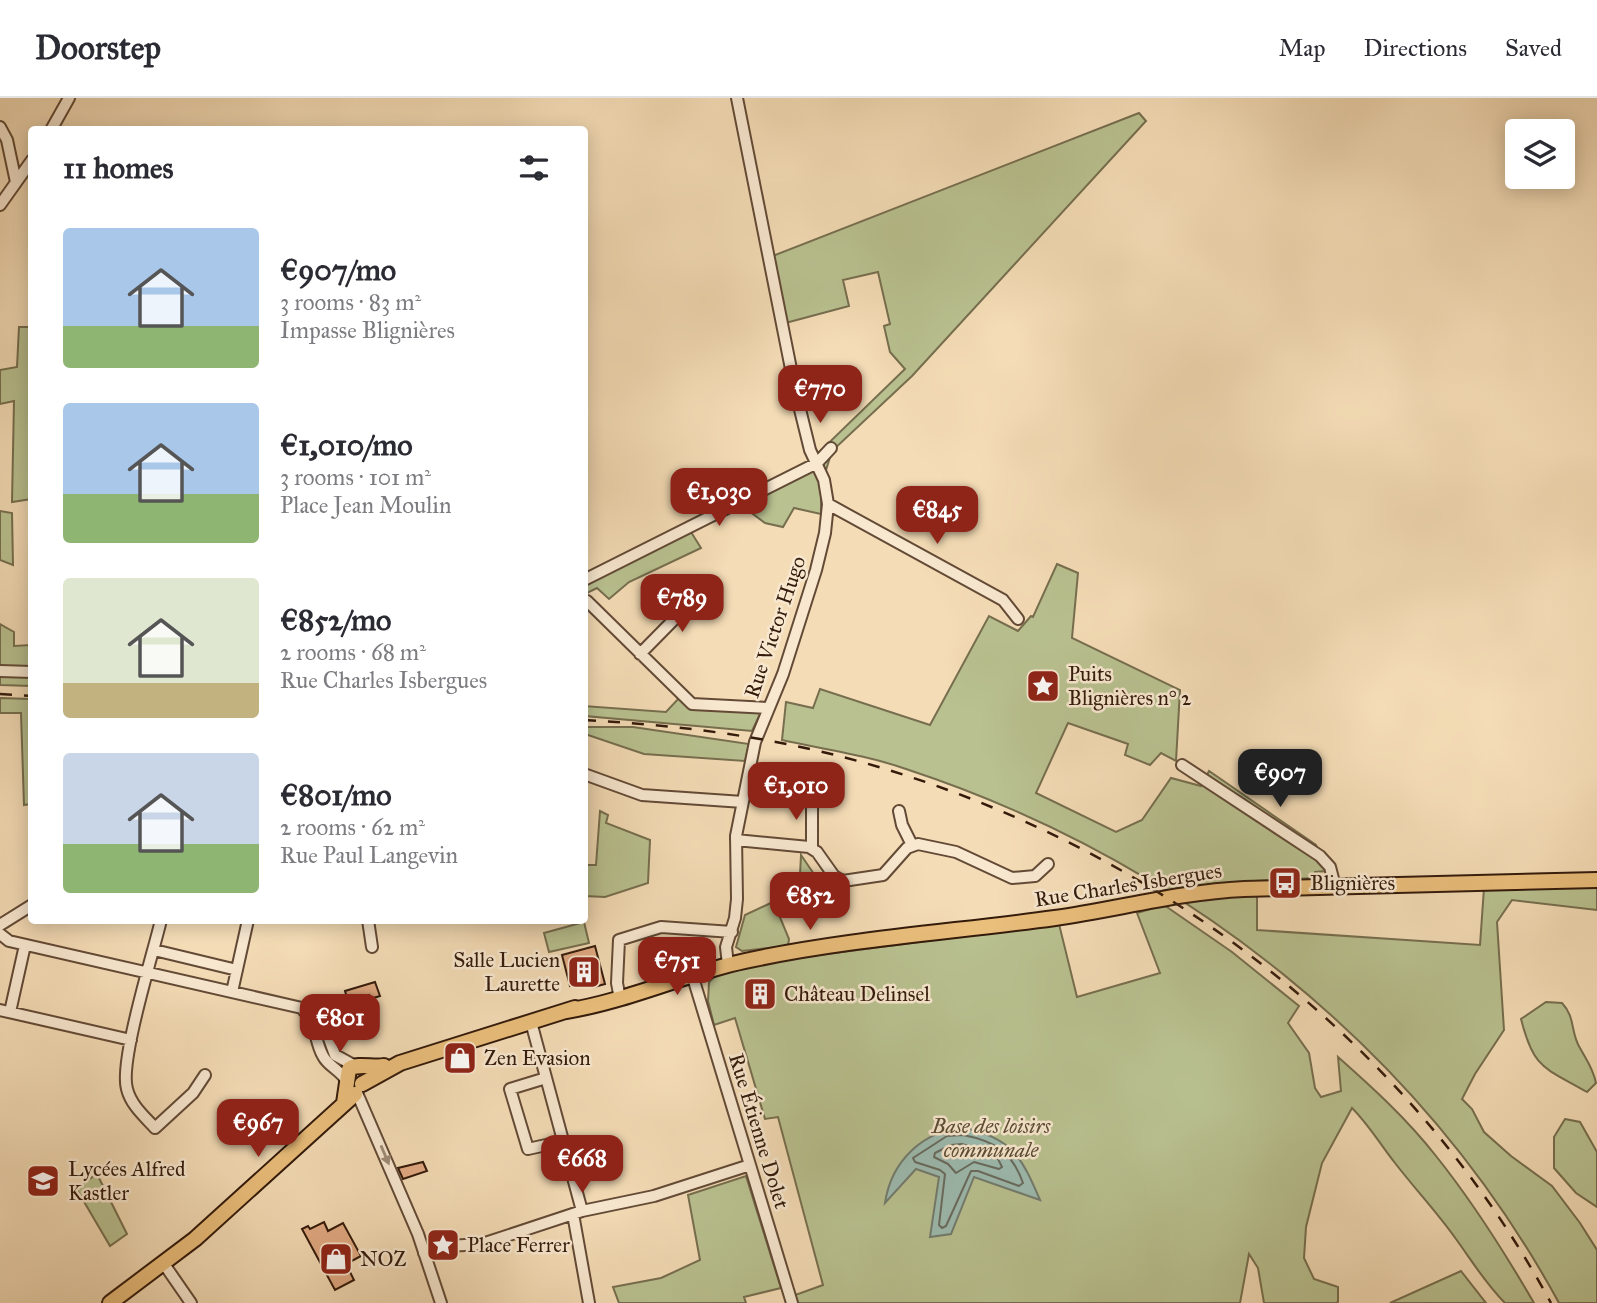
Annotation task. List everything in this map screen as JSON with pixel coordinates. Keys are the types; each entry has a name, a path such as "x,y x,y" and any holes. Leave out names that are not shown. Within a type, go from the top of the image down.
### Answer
{"main road":[{"name":"Rue Charles Isbergues","path":"110,1303 195,1239 352,1091 400,1063 691,972 727,962 782,953 1058,917 1219,891 1597,880"},
{"name":"Rue Charles Isbergues","path":"358,1066 400,1063"},
{"path":"352,1091 365,1075 358,1066"}],"street":[{"path":"53,126 68,98"},
{"name":"Rue Victor Hugo","path":"727,962 726,947 732,932 737,899 736,840 756,738 783,674 816,570 825,533 828,503 826,486 810,450 795,389 737,98"},
{"path":"0,127 7,140 16,182"},
{"path":"0,205 28,166"},
{"path":"588,578 817,463 831,448"},
{"path":"828,503 1003,600 1018,619"},
{"path":"640,654 701,592"},
{"path":"588,602 692,704 768,708"},
{"path":"0,671 28,672"},
{"path":"1182,765 1320,856 1330,867 1335,886"},
{"path":"588,776 642,796 743,802"},
{"path":"808,793 812,808 812,848 836,879 846,881 883,875 912,845 927,845 956,852 1012,878 1038,874 1048,864"},
{"path":"899,811 902,825 912,845"},
{"path":"736,840 812,848"},
{"path":"0,925 28,908"},
{"path":"160,924 131,1040 125,1069 126,1087 133,1103 155,1128 194,1093 205,1075"},
{"path":"232,992 247,924"},
{"path":"369,924 372,947"},
{"path":"619,996 617,943 621,939 661,928 732,932"},
{"path":"0,934 6,940 25,945 320,1014 335,1055 358,1066"},
{"path":"25,945 5,1011 131,1040"},
{"path":"154,950 237,970"},
{"name":"Rue Étienne Dolet","path":"691,972 792,1303"},
{"path":"299,1008 311,1020 324,1058 339,1069 352,1091 416,1228 441,1303"},
{"path":"531,1022 564,1140 589,1303"},
{"path":"506,1075 528,1149 564,1140"},
{"path":"510,1089 547,1078"},
{"path":"424,1253 448,1246 482,1244 577,1213 653,1196 750,1165"},
{"path":"164,1264 191,1303"}],"green space":[{"path":"1139,113 1146,121 912,376 832,451 821,486 821,514 794,508 783,527 765,523 734,500 805,466 905,369 890,352 884,326 890,324 878,272 843,280 849,306 778,325 765,259"},
{"path":"19,327 28,327 28,500 12,502 14,401 0,404 0,370 17,367"},
{"path":"0,511 12,513 13,565 0,560"},
{"path":"686,524 701,548 629,582 609,599 597,588 588,592 588,573"},
{"path":"1057,564 1078,573 1072,638 1180,690 1176,761 1161,753 1150,765 1125,755 1128,744 1068,723 1036,793 1116,832 1142,820 1171,778 1201,786 1209,771 1316,845 1326,871 1315,872 1314,878 1257,881 1257,930 1480,945 1484,888 1597,885 1597,910 1512,900 1497,922 1504,1030 1462,1099 1472,1109 1484,1132 1552,1186 1580,1223 1597,1250 1597,1303 1559,1303 1502,1211 1437,1125 1364,1046 1283,974 1196,910 1104,855 1007,807 891,764 782,740 786,702 813,708 820,689 930,725 989,616 1018,631 1033,617"},
{"path":"0,624 14,632 14,646 28,645 28,686 0,685"},
{"path":"0,698 28,699 28,804 24,805 21,713 0,713"},
{"path":"679,698 761,712 752,731 588,716 588,706 666,712"},
{"path":"588,727 633,727 749,744 745,761 644,754 588,735"},
{"path":"600,811 608,815 606,823 650,840 648,883 605,897 588,896 588,865 596,865"},
{"path":"801,855 816,877 793,887 800,905 779,915 789,939 788,946 742,951 736,947 745,915 773,902 775,880 789,881 800,875"},
{"name":"Base des loisirs communale","path":"1164,905 1232,952 1299,1006 1288,1023 1309,1053 1315,1088 1321,1097 1341,1091 1338,1057 1377,1092 1425,1142 1488,1228 1534,1303 1505,1303 1352,1108 1322,1163 1306,1227 1304,1258 1314,1279 1338,1287 1336,1303 1264,1303 1258,1268 1249,1254 1240,1303 798,1303 795,1295 823,1285 778,1117 765,1119 735,1018 714,1025 708,1001 709,982 718,973 780,960 1059,924 1077,997 1160,973 1137,913"},
{"path":"584,924 589,943 549,952 544,933"},
{"path":"1546,1002 1562,1003 1569,1014 1577,1042 1596,1083 1587,1092 1543,1065 1531,1048 1521,1019"},
{"path":"1565,1119 1580,1122 1597,1152 1597,1207 1576,1193 1554,1168 1554,1137"},
{"path":"97,1174 127,1234 110,1246 76,1188"},
{"path":"746,1176 781,1288 744,1297 746,1303 619,1303 613,1287 661,1278 700,1260 688,1195"},
{"path":"1461,1271 1486,1303 1390,1303"}],"water":[{"path":"963,1128 993,1137 1013,1152 1021,1161 1040,1200 974,1177 951,1234 930,1237 939,1177 916,1169 885,1203 888,1188 902,1162 922,1142 948,1130"}],"building":[{"name":"Salle Lucien Laurette","path":"595,946 605,984 594,987 593,983 582,986 581,983 570,986 562,955"},
{"path":"375,982 380,996 370,999 369,995 348,1001 345,991"},
{"name":"Château Delinsel","path":"766,987 770,1004 758,1006 752,990"},
{"path":"423,1162 427,1171 403,1179 398,1168"},
{"name":"NOZ","path":"324,1222 328,1231 343,1223 361,1256 346,1264 354,1280 335,1290 302,1229 308,1226 310,1229"}],"railway":[{"path":"0,694 28,696"},
{"path":"588,720 655,725 761,739 865,763 971,799 1074,845 1171,900 1262,965 1347,1038 1424,1119 1492,1207 1551,1303"}],"place":[{"name":"Puits Blignières n° 2","path":"1043,686"},
{"name":"Blignières","path":"1285,883"},
{"name":"Salle Lucien Laurette","path":"584,972"},
{"name":"Château Delinsel","path":"760,994"},
{"name":"Zen Evasion","path":"460,1058"},
{"name":"Lycées Alfred Kastler","path":"43,1181"},
{"name":"Place Ferrer","path":"443,1245"},
{"name":"NOZ","path":"336,1259"}]}
